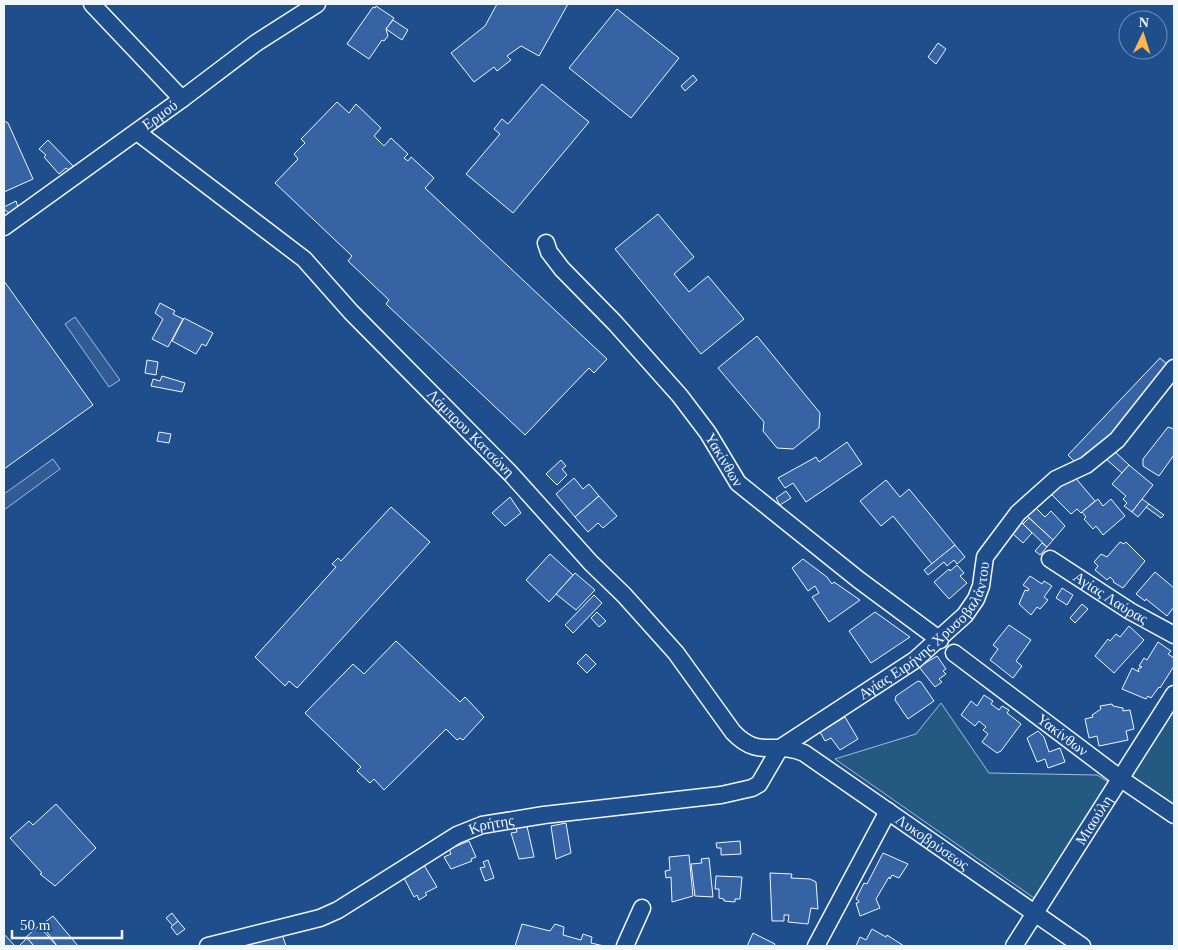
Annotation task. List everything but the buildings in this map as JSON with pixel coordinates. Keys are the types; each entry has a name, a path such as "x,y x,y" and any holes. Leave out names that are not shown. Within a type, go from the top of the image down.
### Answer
{"street":[{"path":"92,4 182,100"},
{"name":"Ερμού","path":"4,228 182,100 256,43 317,4"},
{"name":"Λάμπρου Κατσώνη","path":"138,132 304,258 351,312 511,474 591,563 624,594 676,653 738,737 754,748 780,748"},
{"name":"Υακίνθων","path":"546,243 549,252 562,270 615,323 680,396 708,434 738,483 851,574 940,640"},
{"name":"Αγίας Ειρήνης Χρυσοβαλάντου","path":"780,748 915,660 940,640 965,615 976,599 985,556 1018,513 1056,479 1086,465 1117,440 1174,368"},
{"name":"Αγίας Λαύρας","path":"1050,559 1130,610 1174,635"},
{"name":"Υακίνθων","path":"954,653 1120,779 1174,815"},
{"name":"Μιαούλη","path":"1014,946 1174,694"},
{"name":"Λυκοβρύσεως","path":"780,748 793,748 804,753 1082,946"},
{"name":"Κρήτης","path":"208,946 320,918 338,910 468,830 482,825 544,815 721,795 752,788 759,784 780,748"},
{"path":"816,946 888,811"},
{"path":"625,946 642,908"}],"shaded area":[{"path":"75,317 120,380 109,387 65,324"},
{"path":"53,459 60,469 4,510 4,494"},
{"path":"1174,702 1174,808 1127,776"},
{"path":"941,703 989,773 1097,775 1110,783 1034,898 835,759 916,734"}]}
